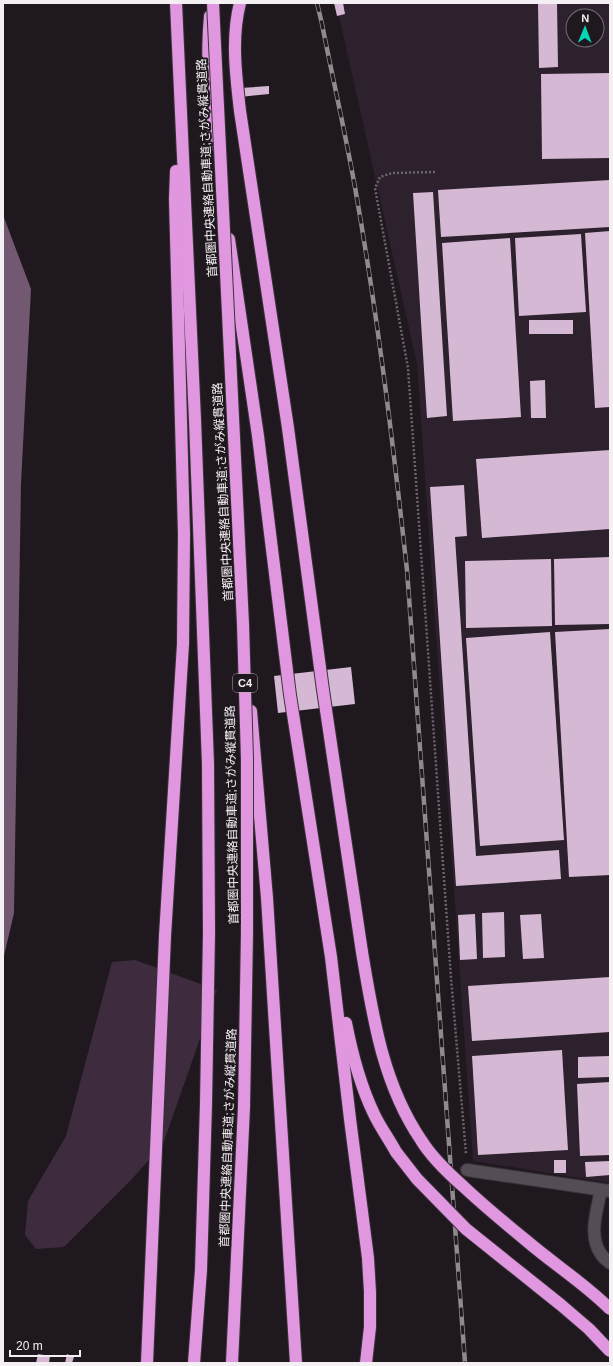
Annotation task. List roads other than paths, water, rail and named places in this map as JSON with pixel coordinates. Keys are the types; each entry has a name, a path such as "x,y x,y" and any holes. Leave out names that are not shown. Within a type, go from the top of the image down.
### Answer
{"highway":[{"name":"首都圏中央連絡自動車道;さがみ縦貫道路","path":"176,3 208,764 209,933 206,1104 201,1270 194,1363"},
{"name":"首都圏中央連絡自動車道;さがみ縦貫道路","path":"213,3 243,624 247,759 247,940 244,1107 232,1363"},
{"path":"213,3 208,40 209,85 213,128 258,436 290,695 332,956 353,1057 374,1115 396,1152 416,1179 466,1229 561,1304 589,1329 610,1351"},
{"path":"240,3 235,40 236,75 240,111 288,428 323,690 373,1016 381,1051 392,1086 406,1116 421,1142 444,1169 490,1212 610,1308"},
{"path":"147,1363 165,936 183,644 184,534 175,199 179,78"},
{"path":"243,624 267,898 296,1363"},
{"path":"332,956 369,1279 370,1327 366,1363"}],"street":[{"path":"467,1170 605,1191 594,1224 595,1243 601,1255 610,1263"}],"railway":[{"path":"317,3 348,150 364,240 384,381 407,570 465,1363"}]}
